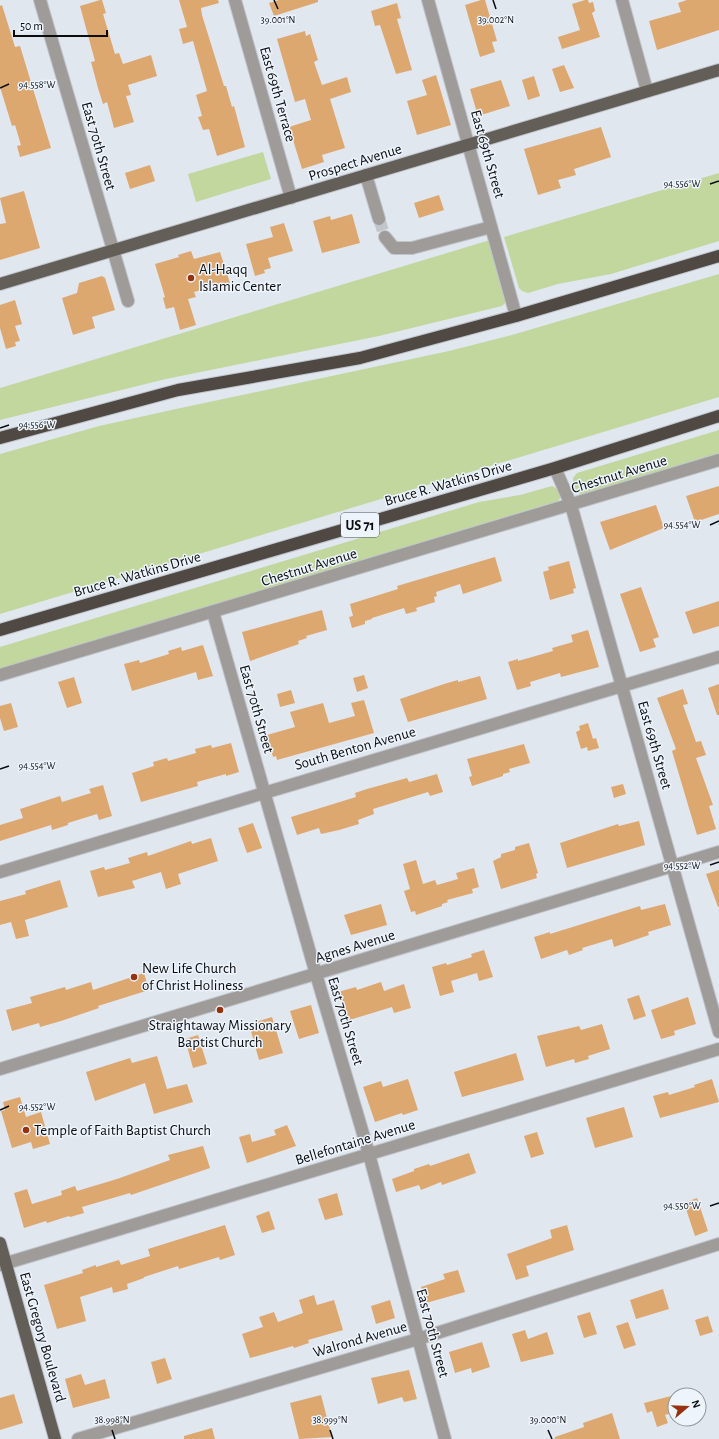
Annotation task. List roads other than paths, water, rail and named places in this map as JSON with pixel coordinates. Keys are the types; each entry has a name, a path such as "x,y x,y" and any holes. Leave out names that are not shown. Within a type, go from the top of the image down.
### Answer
{"highway":[{"path":"0,438 178,390 360,358 516,316 719,256"},
{"name":"Bruce R. Watkins Drive","path":"0,630 555,468 719,416"}],"main road":[{"name":"Prospect Avenue","path":"0,284 719,70"},
{"name":"East Gregory Boulevard","path":"0,1243 3,1264 54,1439"}],"street":[{"name":"East 70th Street","path":"40,0 128,301"},
{"name":"East 69th Terrace","path":"235,0 291,198"},
{"name":"East 69th Street","path":"428,0 516,316"},
{"path":"622,0 647,91"},
{"path":"366,175 379,218"},
{"path":"385,238 394,248 412,248 492,227"},
{"name":"Chestnut Avenue","path":"0,675 719,460"},
{"name":"East 69th Street","path":"555,468 571,505 719,1032"},
{"name":"East 70th Street","path":"213,612 369,1154 445,1439"},
{"name":"South Benton Avenue","path":"0,872 719,657"},
{"name":"Agnes Avenue","path":"1,1065 316,974 719,852"},
{"name":"Bellefontaine Avenue","path":"3,1264 719,1049"},
{"name":"Walrond Avenue","path":"78,1439 418,1339 719,1244"}],"tunnel":[{"path":"379,219 385,237"}],"place":[{"name":"Al-Haqq Islamic Center","path":"191,278"},
{"name":"New Life Church of Christ Holiness","path":"134,977"},
{"name":"Straightaway Missionary Baptist Church","path":"220,1010"},
{"name":"Temple of Faith Baptist Church","path":"26,1130"}]}
